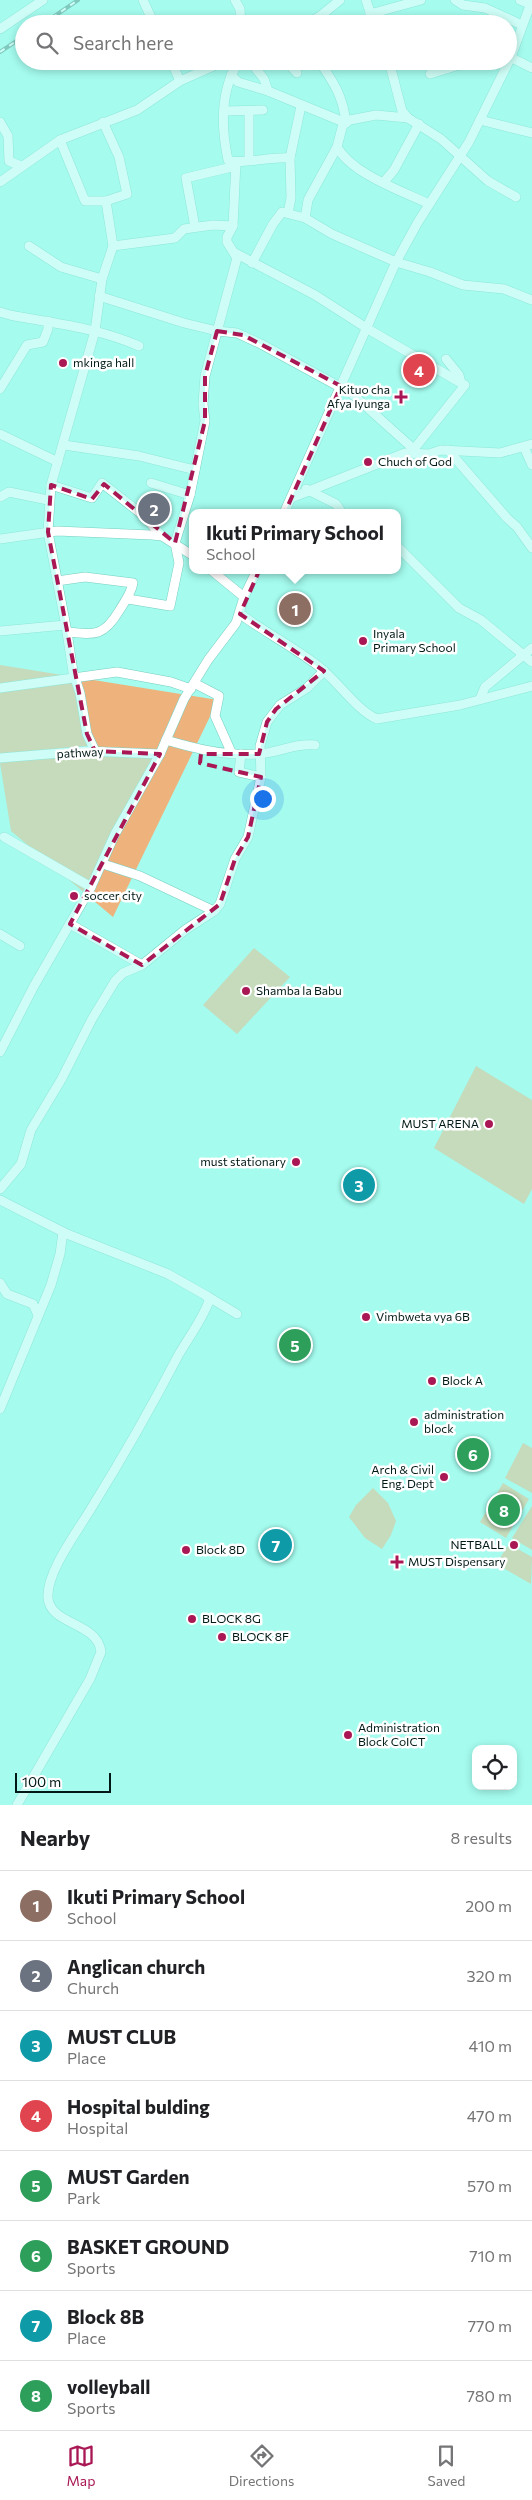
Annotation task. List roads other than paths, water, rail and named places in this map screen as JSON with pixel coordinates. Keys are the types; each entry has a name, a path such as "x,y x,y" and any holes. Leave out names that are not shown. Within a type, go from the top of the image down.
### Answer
{"street":[{"path":"21,15 43,0"},
{"path":"143,0 150,15"},
{"path":"235,0 240,9 240,15"},
{"path":"321,15 340,0"},
{"path":"366,0 370,14 421,0"},
{"path":"455,0 463,5 479,3 504,15"},
{"path":"517,36 531,2 520,0"},
{"path":"0,29 15,19"},
{"path":"517,22 522,24"},
{"path":"517,60 532,68"},
{"path":"175,70 180,81"},
{"path":"0,182 60,140 137,110 180,81 205,70"},
{"path":"234,70 231,75 224,111 224,141 228,160 236,164"},
{"path":"257,70 264,79 268,91"},
{"path":"326,70 334,81 345,108 346,123"},
{"path":"391,70 402,111 408,118 441,139 460,158 488,181 516,197"},
{"path":"430,74 443,70"},
{"path":"286,509 368,329 396,262 429,204 460,158 503,70"},
{"path":"231,75 232,78 244,85 268,91 346,123"},
{"path":"288,213 292,198 290,158 302,106"},
{"path":"224,111 249,112 263,110"},
{"path":"249,112 249,160"},
{"path":"305,218 308,200 338,147 343,124 350,120 376,115 408,118"},
{"path":"480,120 532,134"},
{"path":"0,122 8,136 9,161 21,166"},
{"path":"60,140 85,201 106,201 127,194 119,157 103,122"},
{"path":"384,182 398,164 419,124"},
{"path":"338,147 348,161 384,182 429,204"},
{"path":"195,227 186,178 249,160 276,157 290,158"},
{"path":"236,164 233,226 227,237 227,242 235,253 315,295 368,329 465,385 416,451"},
{"path":"95,752 87,734 57,582 48,532 48,500 64,445 84,361 94,331 102,279 113,246 106,201"},
{"path":"252,263 280,213 288,213 305,218 332,234 396,262 430,272 463,285 504,289 532,300"},
{"path":"113,246 175,238 184,229 195,227 233,226"},
{"path":"29,246 61,267 102,279"},
{"path":"128,599 170,606 179,562 175,543 196,470 205,421 205,376 236,263 235,253"},
{"path":"99,296 150,314 217,331 243,335 341,386 364,403 416,451"},
{"path":"0,312 10,316 48,321 94,331 114,336 139,346"},
{"path":"0,389 27,345 44,342 48,321"},
{"path":"446,359 459,375 461,383"},
{"path":"0,434 25,448 58,462"},
{"path":"64,445 139,456 196,470"},
{"path":"291,498 395,456 416,451 448,450 488,454 528,446 532,465"},
{"path":"448,450 507,518 518,527 532,548"},
{"path":"51,485 92,498 102,483 138,510 162,536 189,553"},
{"path":"151,483 190,494"},
{"path":"298,483 336,504 339,509"},
{"path":"0,497 9,492 48,500"},
{"path":"0,539 48,532 162,536"},
{"path":"401,549 408,554 459,608 481,620 532,662"},
{"path":"216,574 244,597"},
{"path":"1,1047 91,887 115,834 160,754 192,686 240,614 244,597 255,574"},
{"path":"0,631 66,629 92,635 101,632 113,622 128,599 133,583 85,577 57,582"},
{"path":"240,614 324,671 369,716 377,719 460,704 532,686"},
{"path":"480,699 484,687 532,648"},
{"path":"0,1189 21,1164 31,1130 61,1080 78,1043 110,989 123,973 142,964 184,930 214,911 222,901 235,860 248,837 261,776 259,754 267,722 276,709 308,688 324,671"},
{"path":"0,688 30,682 76,679 117,672 192,686 218,696 215,716 232,754"},
{"path":"166,740 208,751 232,754 259,754 293,745 315,745"},
{"name":"pathway","path":"0,758 95,752 160,754"},
{"path":"241,754 239,772 261,776"},
{"path":"4,837 91,887"},
{"path":"103,864 140,876 214,911"},
{"path":"70,924 142,964"},
{"path":"0,934 20,946"},
{"path":"0,1200 63,1232 168,1274 237,1314"},
{"path":"0,1409 56,1268 63,1232"},
{"path":"0,1283 7,1294 32,1304 38,1315"},
{"path":"17,1805 90,1679 101,1652 100,1645 91,1634 52,1609 48,1600 50,1584 64,1554 206,1308 207,1296"}],"railway":[{"path":"56,15 78,0"},
{"path":"0,52 15,42"}],"place":[{"name":"mkinga hall","path":"63,363"},
{"name":"Hospital bulding","path":"419,370"},
{"name":"Kituo cha Afya Iyunga","path":"401,397"},
{"name":"Chuch of God","path":"368,462"},
{"name":"Anglican church","path":"154,509"},
{"name":"Ikuti Primary School","path":"295,609"},
{"name":"Inyala Primary School","path":"363,641"},
{"name":"soccer city","path":"74,896"},
{"name":"Shamba la Babu","path":"246,991"},
{"name":"MUST ARENA","path":"489,1124"},
{"name":"must stationary","path":"296,1162"},
{"name":"MUST CLUB","path":"359,1185"},
{"name":"Vimbweta vya 6B","path":"366,1317"},
{"name":"MUST Garden","path":"295,1345"},
{"name":"Block A","path":"432,1381"},
{"name":"administration block","path":"414,1422"},
{"name":"BASKET GROUND","path":"473,1454"},
{"name":"Arch & Civil Eng. Dept","path":"444,1477"},
{"name":"volleyball","path":"504,1510"},
{"name":"Block 8B","path":"276,1545"},
{"name":"NETBALL","path":"514,1545"},
{"name":"Block 8D","path":"186,1550"},
{"name":"MUST Dispensary","path":"397,1562"},
{"name":"BLOCK 8G","path":"192,1619"},
{"name":"BLOCK 8F","path":"222,1637"},
{"name":"Administration Block CoICT","path":"348,1735"}]}
